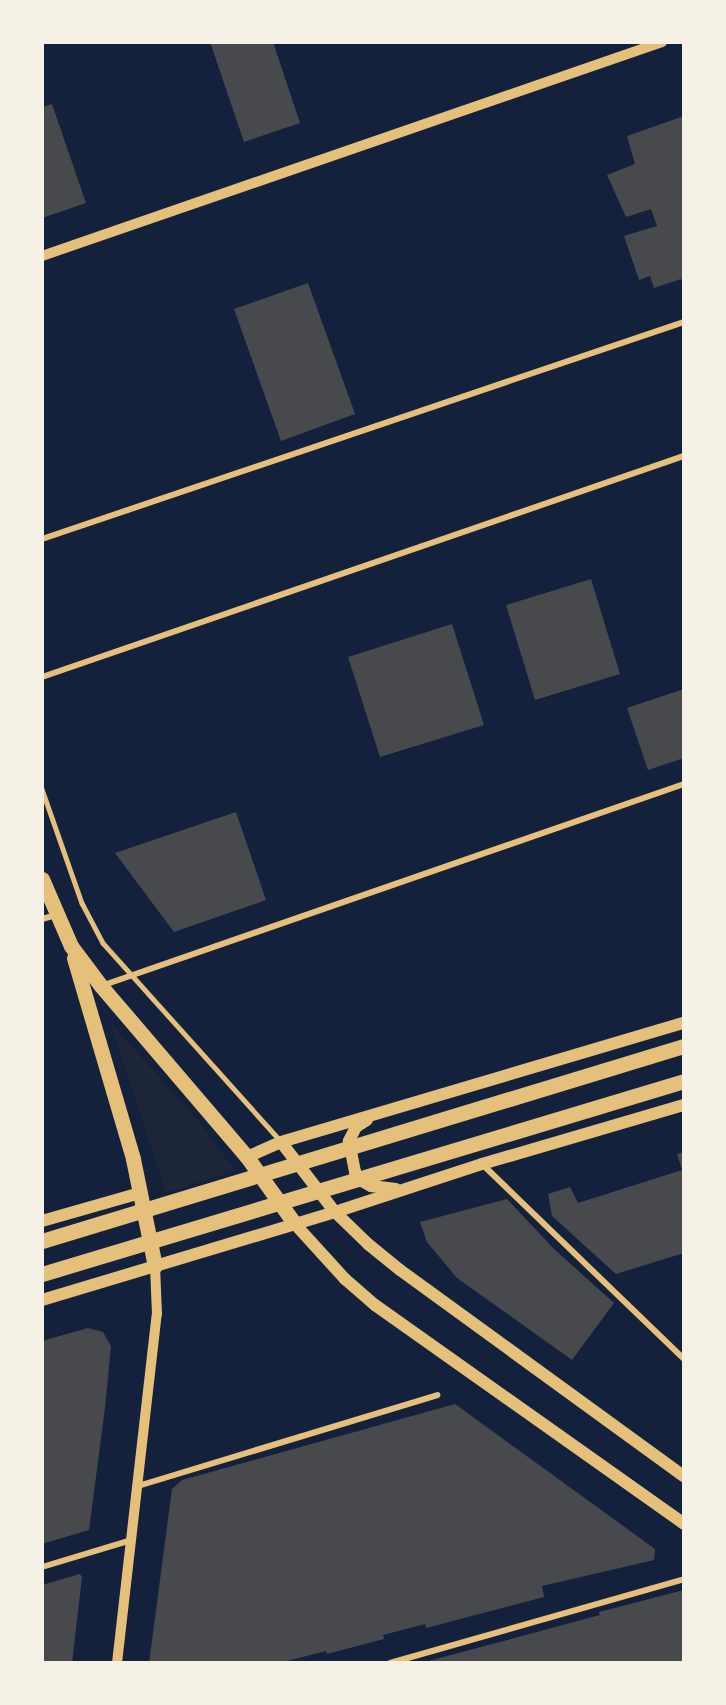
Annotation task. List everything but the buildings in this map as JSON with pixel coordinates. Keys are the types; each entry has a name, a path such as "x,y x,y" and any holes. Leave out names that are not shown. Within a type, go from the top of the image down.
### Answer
{"main road":[{"path":"42,879 49,917 100,986 247,1157 294,1223 345,1279 375,1305 684,1524"},
{"path":"71,946 133,1159 155,1266"},
{"path":"247,1157 281,1142 684,1023"},
{"path":"42,1241 684,1046"},
{"path":"42,1274 501,1134 684,1081"},
{"path":"42,1300 335,1212 482,1164 684,1105"},
{"path":"379,1113 352,1132 349,1141 351,1160 360,1180 367,1184 402,1190"},
{"path":"281,1142 335,1212 400,1270 684,1476"},
{"path":"42,1221 140,1193"}],"street":[{"path":"42,256 662,42"},
{"path":"42,539 684,322"},
{"path":"42,677 684,456"},
{"path":"100,986 684,784"},
{"path":"482,1164 684,1359"},
{"path":"117,1663 157,1314 155,1266"},
{"path":"138,1486 438,1395"},
{"path":"42,1567 132,1540"},
{"path":"390,1663 684,1579"}],"lane":[{"path":"42,789 93,925 103,943 281,1142"}],"shaded area":[{"path":"110,1022 194,1116 236,1171 166,1192"}]}
